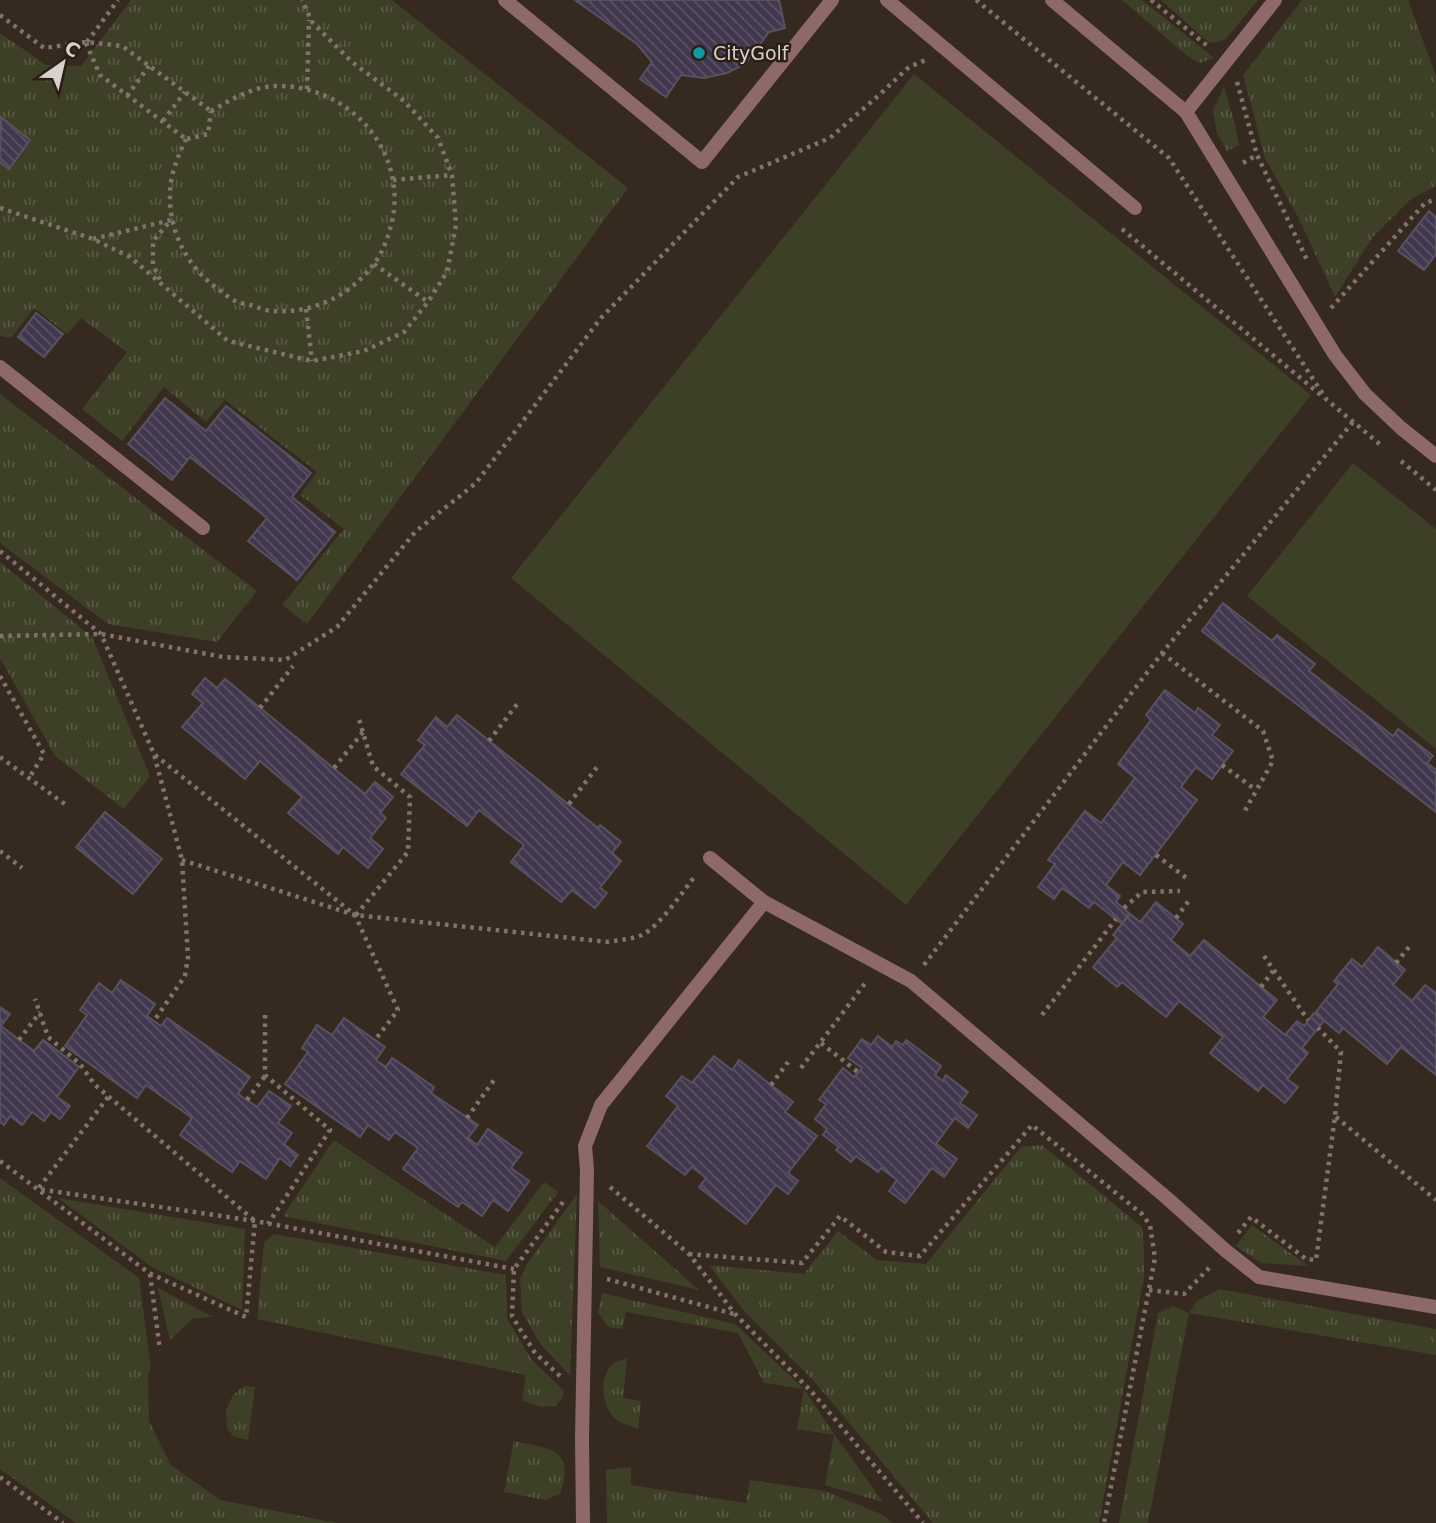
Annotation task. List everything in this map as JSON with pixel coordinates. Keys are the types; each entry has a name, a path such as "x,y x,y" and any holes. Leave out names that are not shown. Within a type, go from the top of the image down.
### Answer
{"lane":[{"path":"505,0 702,162 832,0"},
{"path":"887,0 1135,208"},
{"path":"1052,0 1186,111 1335,355 1365,394 1436,456"},
{"path":"1186,111 1275,0"},
{"path":"0,367 202,527"},
{"path":"710,859 764,902 911,981 1259,1277 1436,1307"},
{"path":"583,1523 587,1170 585,1146 601,1105 764,902"}],"path":[{"path":"86,42 118,0"},
{"path":"0,208 93,239 130,257 228,341 312,361 364,351 404,331 428,302 447,272 456,225 452,175 438,138 404,101 352,62 312,22 302,0"},
{"path":"976,0 1169,158 1326,399"},
{"path":"1152,0 1226,61 1238,84 1257,155 1313,274"},
{"path":"0,15 44,48 86,42 122,46 211,111"},
{"path":"307,89 309,16"},
{"path":"86,42 100,75 186,139"},
{"path":"0,636 101,634 223,657 285,660 337,627 415,532 476,483 601,318 738,177 830,138 909,67 949,51"},
{"path":"127,96 149,66"},
{"path":"186,139 175,164 169,192 171,220 184,254 206,282 235,301 270,311 306,309 332,300 355,285 374,264 388,238 394,209 393,180 383,148 364,121 338,101 307,89 273,86 240,94 211,111"},
{"path":"163,121 185,92"},
{"path":"186,139 208,134 211,111"},
{"path":"393,180 452,175"},
{"path":"1324,297 1330,309 1425,203 1436,199"},
{"path":"1135,208 1120,228 1384,448"},
{"path":"93,239 171,220"},
{"path":"162,284 153,265 153,241 171,220"},
{"path":"374,264 428,302"},
{"path":"306,309 312,361"},
{"path":"924,965 1163,653 1353,422"},
{"path":"1395,456 1436,490"},
{"path":"0,551 101,634 154,754 182,860 188,957 186,976 154,1021"},
{"path":"1163,653 1263,731 1273,761 1243,814"},
{"path":"260,708 293,666"},
{"path":"0,676 44,754 29,778"},
{"path":"489,741 518,703"},
{"path":"355,915 408,852 410,797 373,766 359,719"},
{"path":"334,768 363,732"},
{"path":"154,754 355,915 398,1010 375,1040"},
{"path":"0,757 65,805"},
{"path":"1222,765 1256,790"},
{"path":"569,804 597,767"},
{"path":"0,851 22,868"},
{"path":"1156,855 1189,880"},
{"path":"182,860 355,915 608,942 626,940 643,934 654,926 710,859"},
{"path":"1124,908 1142,892 1180,891"},
{"path":"1176,918 1190,899"},
{"path":"1042,1014 1116,919"},
{"path":"1396,962 1409,947"},
{"path":"1264,957 1308,1020"},
{"path":"801,1068 879,964"},
{"path":"1261,987 1273,971"},
{"path":"35,999 48,1037 80,1064 95,1085 255,1222"},
{"path":"19,1040 40,1012"},
{"path":"247,1100 265,1075 265,1015"},
{"path":"1251,1217 1307,1259 1316,1260 1341,1052 1318,1028"},
{"path":"821,1042 858,1072"},
{"path":"771,1085 788,1062"},
{"path":"265,1075 330,1130 268,1224"},
{"path":"467,1118 494,1080"},
{"path":"38,1189 108,1097"},
{"path":"1335,1116 1436,1200"},
{"path":"689,1254 802,1263 840,1216 886,1252 920,1256 1032,1125 1142,1214 1150,1225 1155,1258 1104,1523"},
{"path":"0,1161 149,1273 246,1317 255,1222"},
{"path":"584,1399 535,1353 512,1317 514,1269 587,1170 689,1254 734,1314 811,1391 923,1523"},
{"path":"38,1189 268,1224 514,1269"},
{"path":"149,1273 160,1350"},
{"path":"586,1273 734,1314"},
{"path":"1149,1290 1184,1294"},
{"path":"0,1478 63,1523"}],"green space":[{"path":"131,0 392,0 628,188 307,624 282,605 344,529 300,495 317,472 225,400 206,422 164,387 122,441 82,409 127,352 81,318 67,334 34,308 11,338 0,336 0,33 46,65 81,66"},
{"path":"1122,0 1142,0 1214,58 1200,63 1186,55"},
{"path":"1161,0 1258,0 1226,39 1216,43 1208,42"},
{"path":"1302,0 1408,0 1436,76 1436,186 1411,199 1373,237 1335,297 1299,219 1265,158 1243,75"},
{"path":"914,74 1311,395 906,905 511,578"},
{"path":"1224,87 1239,145 1227,151 1217,134 1213,110"},
{"path":"0,394 257,591 217,642 108,624 0,543"},
{"path":"1353,463 1436,529 1436,749 1247,596"},
{"path":"0,562 92,637 150,776 124,809 55,756 0,658"},
{"path":"334,1140 495,1247 544,1182 558,1192 506,1261 283,1216"},
{"path":"1042,1145 1142,1227 1144,1277 1099,1523 933,1523 813,1380 744,1311 709,1265 804,1274 838,1231 877,1260 926,1264 1021,1147"},
{"path":"0,1178 139,1278 151,1368 148,1375 149,1421 171,1465 220,1500 337,1523 76,1523 0,1469"},
{"path":"577,1194 570,1375 541,1345 522,1312 520,1279 527,1264"},
{"path":"58,1198 245,1229 242,1310 152,1267"},
{"path":"598,1201 699,1290 600,1267"},
{"path":"1252,1225 1308,1266 1261,1263 1236,1246"},
{"path":"274,1234 506,1275 507,1318 531,1359 564,1391 562,1399 555,1406 540,1407 522,1400 526,1375 257,1319 264,1242"},
{"path":"158,1288 213,1317 193,1318 170,1340"},
{"path":"1219,1289 1436,1329 1436,1355 1189,1313 1197,1301"},
{"path":"602,1293 735,1324 804,1389 764,1383 738,1333 626,1312 622,1329 608,1327 598,1312"},
{"path":"1173,1306 1189,1313 1148,1523 1119,1523 1158,1313"},
{"path":"627,1358 623,1398 641,1401 638,1429 613,1417 604,1398 605,1376 608,1370 615,1362"},
{"path":"244,1386 255,1387 248,1440 234,1437 227,1428 226,1410 233,1395"},
{"path":"804,1389 883,1502 825,1485 834,1435 797,1429"},
{"path":"514,1441 549,1449 562,1459 565,1467 560,1494 545,1500 504,1492"},
{"path":"631,1467 631,1485 746,1503 750,1480 825,1491 883,1515 892,1523 607,1523 606,1470"}],"building":[{"name":"CityGolf","path":"575,0 779,0 785,28 769,32 745,64 727,73 704,78 681,75 666,97 640,79 652,62 637,44"},
{"path":"1,117 30,140 9,169 0,162"},
{"path":"1429,211 1436,217 1436,254 1424,270 1398,251"},
{"path":"36,313 63,334 44,357 18,337"},
{"path":"165,398 206,431 226,406 311,473 292,497 335,532 297,580 248,541 267,518 190,457 172,480 128,444"},
{"path":"1223,603 1272,641 1277,635 1315,664 1309,671 1393,736 1398,729 1433,756 1427,763 1436,770 1436,812 1202,631"},
{"path":"205,678 217,688 225,679 365,794 375,782 393,797 380,813 386,818 370,838 383,849 368,868 343,847 338,854 288,813 302,797 260,761 245,779 182,727 203,703 192,694"},
{"path":"1165,690 1195,713 1198,708 1220,725 1212,735 1233,751 1212,779 1196,767 1181,787 1197,800 1140,875 1123,862 1106,885 1120,896 1116,902 1129,913 1122,924 1094,902 1089,908 1062,888 1054,899 1038,887 1055,864 1048,860 1085,811 1101,823 1135,778 1118,764 1151,720 1146,715"},
{"path":"457,715 598,828 600,825 621,842 612,853 621,861 600,888 607,893 595,908 572,890 561,902 511,862 524,845 479,810 467,826 401,774 425,745 418,740 436,717 447,727"},
{"path":"105,812 162,859 133,894 76,847"},
{"path":"1156,902 1183,924 1171,940 1190,956 1204,940 1277,1000 1263,1017 1285,1035 1297,1021 1304,1026 1314,1013 1324,1021 1302,1048 1308,1053 1287,1079 1298,1087 1285,1103 1263,1085 1258,1091 1210,1053 1223,1037 1179,1001 1166,1017 1122,982 1117,987 1093,967 1117,938 1113,935 1130,914 1140,922"},
{"path":"1378,947 1405,970 1393,985 1412,1001 1425,985 1436,993 1436,1075 1401,1047 1387,1064 1343,1028 1339,1033 1315,1013 1338,984 1334,981 1352,959 1362,967"},
{"path":"121,980 155,1004 147,1016 161,1026 167,1018 250,1077 238,1094 257,1107 269,1091 291,1106 278,1123 292,1133 284,1144 298,1155 290,1166 280,1158 266,1179 240,1161 232,1172 180,1135 192,1118 146,1085 137,1098 65,1046 87,1015 80,1010 99,983 112,993"},
{"path":"0,1007 10,1014 1,1026 34,1051 43,1040 79,1067 57,1097 70,1106 60,1119 51,1112 44,1121 32,1112 22,1125 10,1116 4,1125 0,1122"},
{"path":"344,1018 385,1047 376,1060 386,1067 392,1058 434,1087 431,1093 478,1125 468,1138 477,1145 488,1129 522,1153 511,1168 529,1181 508,1211 493,1200 482,1216 462,1202 458,1207 403,1169 418,1148 395,1132 389,1140 368,1125 360,1137 285,1084 308,1052 302,1048 317,1025 332,1035"},
{"path":"878,1036 892,1047 896,1041 903,1045 906,1040 941,1066 935,1075 943,1081 946,1075 968,1092 960,1103 977,1115 968,1128 955,1118 936,1144 957,1159 944,1177 932,1168 905,1203 889,1191 897,1180 881,1168 878,1172 856,1156 851,1162 836,1150 839,1147 823,1135 827,1129 815,1119 826,1104 819,1100 843,1068 854,1077 862,1068 848,1058 862,1039 871,1045"},
{"path":"714,1056 732,1070 739,1060 793,1102 785,1112 817,1136 788,1173 798,1181 788,1194 776,1185 746,1224 699,1187 706,1178 692,1167 685,1175 647,1146 678,1106 666,1096 682,1076 692,1083"}],"place":[{"name":"CityGolf","path":"699,53"}]}
